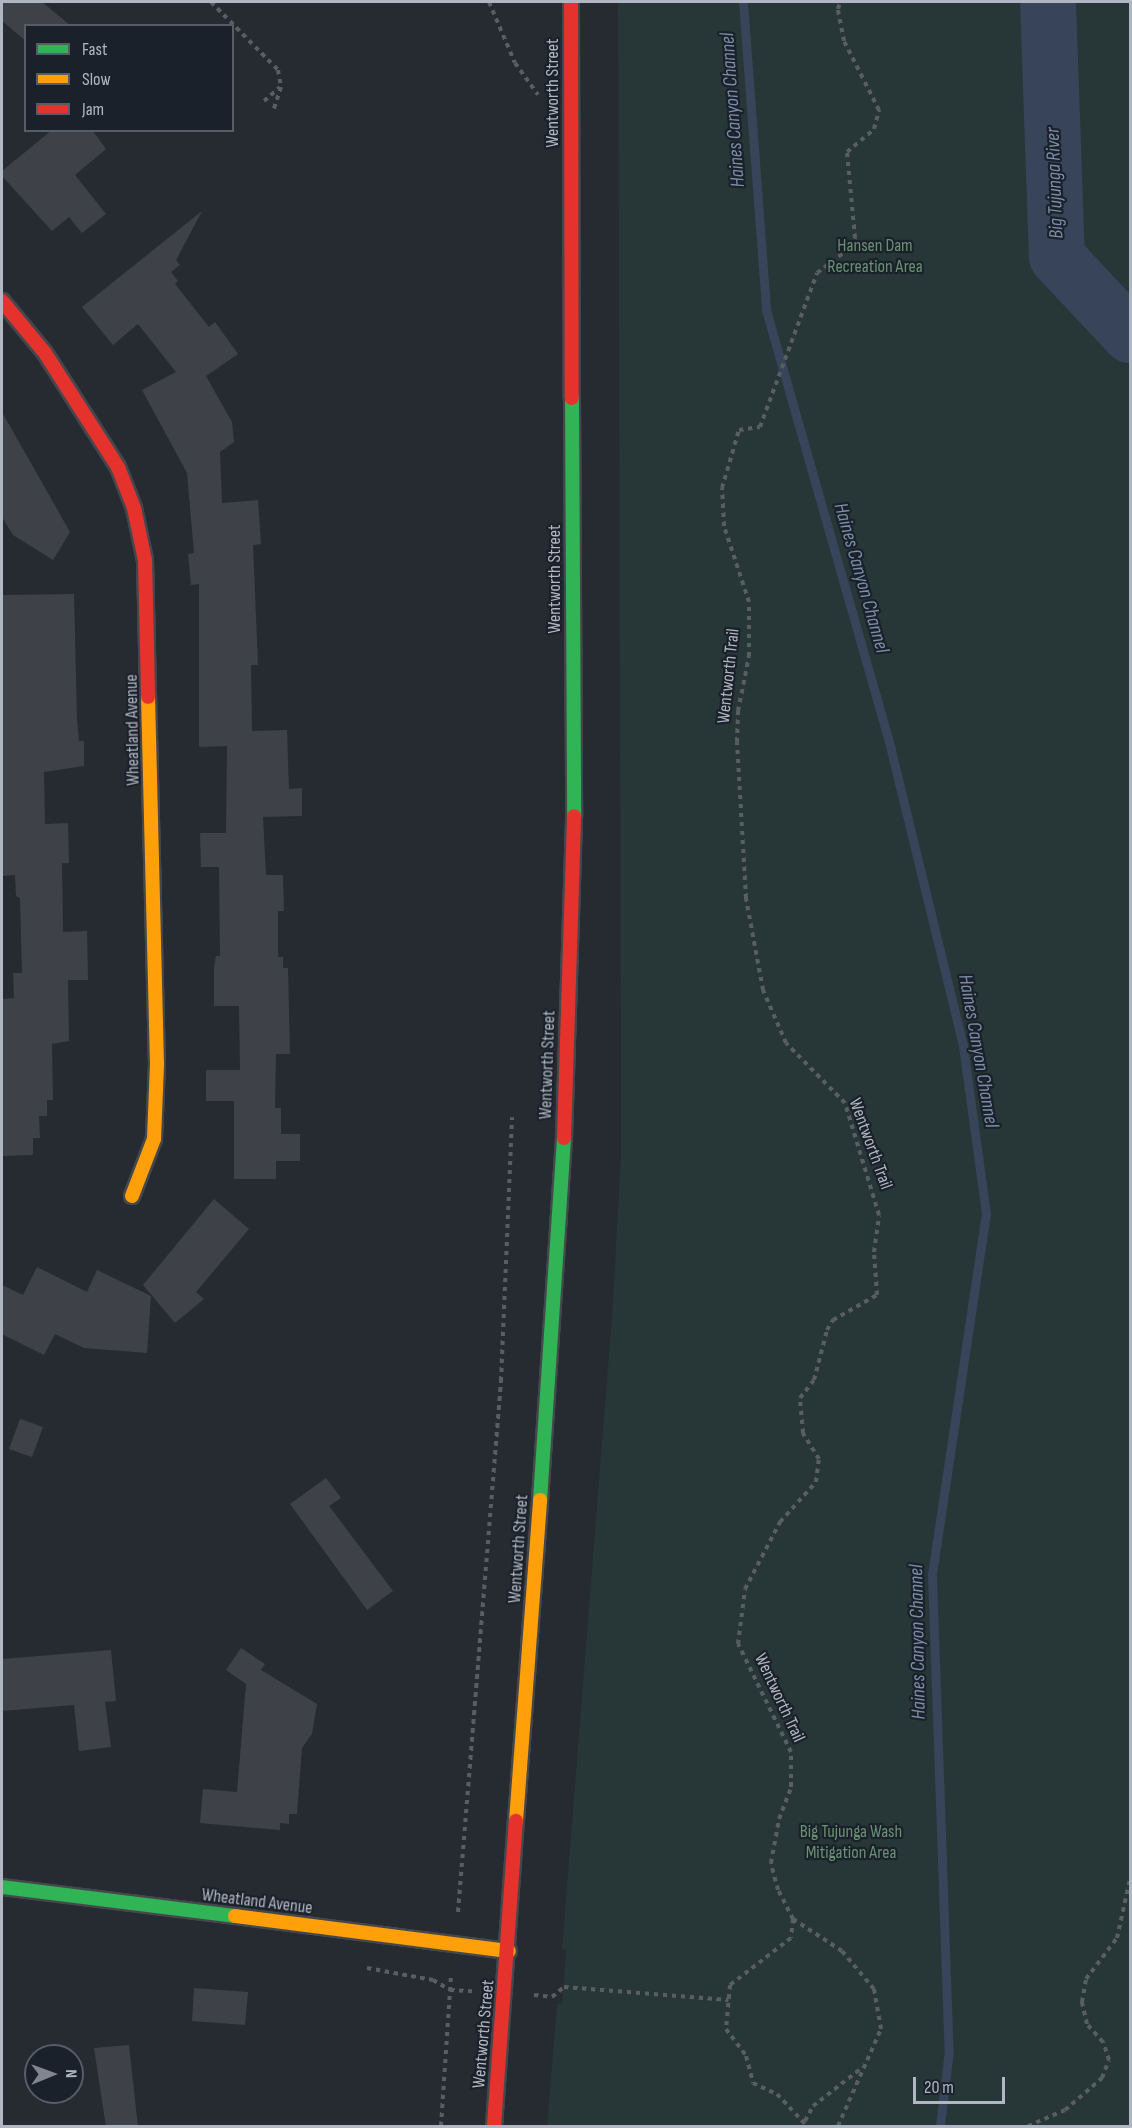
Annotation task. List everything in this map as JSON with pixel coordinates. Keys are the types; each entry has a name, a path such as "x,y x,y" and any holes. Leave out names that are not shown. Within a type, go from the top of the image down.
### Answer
{"main road":[{"name":"Wentworth Street","path":"494,2127 509,1951 562,1187 574,806 571,2"},
{"name":"Wheatland Avenue","path":"2,301 45,353 118,467 134,508 145,560 157,1064 154,1139 132,1196"},
{"name":"Wheatland Avenue","path":"2,1887 455,1946 509,1951"}],"path":[{"path":"211,2 233,24"},
{"path":"489,2 515,63 540,98"},
{"name":"Wentworth Trail","path":"838,2127 881,2030 874,1989 842,1951 794,1919 778,1890 771,1863 779,1819 791,1787 790,1752 738,1644 745,1589 780,1522 816,1482 819,1459 803,1433 800,1398 814,1380 833,1320 877,1295 874,1252 879,1215 844,1103 786,1043 761,979 746,898 737,742 738,711 749,656 749,602 723,526 722,488 739,430 760,427 818,273 851,247 855,238 847,152 874,129 879,110 844,41 838,9 840,2"},
{"path":"234,25 278,70 280,87 273,112"},
{"path":"264,100 280,87"},
{"path":"441,2127 501,1381 512,1117"},
{"path":"1028,2127 1065,2110 1102,2078 1109,2060 1103,2042 1087,2024 1082,2002 1086,1979 1117,1938 1131,1879"},
{"path":"794,1919 791,1938 730,1985 726,2029 746,2056 753,2084 777,2094 805,2121 807,2127"},
{"path":"564,1988 728,2000"},
{"path":"805,2121 813,2106 865,2066"}],"green space":[{"name":"Big Tujunga Wash Mitigation Area","path":"618,2 1130,2 1130,2126 547,2126 557,2004 562,2003 566,1950 562,1949 613,1302 621,1152"}],"building":[{"path":"2,2 42,2 69,24 24,24 24,39 2,21"},
{"path":"50,132 93,132 106,149 75,175 106,214 82,233 69,217 52,231 2,176 2,171"},
{"path":"202,211 176,260 180,265 171,272 178,281 175,284 209,327 215,322 238,354 206,376 232,422 234,442 220,452 222,503 258,500 261,544 253,545 258,665 251,665 252,731 287,730 289,789 302,788 302,816 263,817 266,875 283,875 284,911 278,911 278,957 283,957 283,968 288,968 290,1054 276,1054 275,1108 281,1108 281,1134 300,1134 300,1161 276,1161 276,1179 234,1179 234,1101 206,1101 206,1070 240,1070 239,1006 214,1006 214,968 216,956 220,956 219,867 201,867 200,833 226,833 227,746 199,747 199,584 191,585 188,554 194,553 187,473 142,390 176,372 138,324 113,345 82,307"},
{"path":"2,412 70,532 53,560 13,535 2,517"},
{"path":"74,594 77,719 79,741 84,741 84,766 44,772 45,824 68,823 69,863 62,863 63,932 87,931 88,980 68,980 69,1041 52,1044 53,1100 47,1100 47,1116 39,1116 40,1138 33,1138 33,1155 2,1156 2,999 14,998 13,973 22,973 20,898 16,896 15,875 2,876 2,595"},
{"path":"214,1199 249,1229 196,1292 204,1299 175,1323 143,1285"},
{"path":"37,1267 87,1292 97,1270 151,1296 147,1353 84,1348 55,1334 44,1355 2,1334 2,1285 23,1295"},
{"path":"20,1419 43,1427 32,1457 9,1449"},
{"path":"326,1478 341,1498 329,1506 393,1591 367,1610 290,1504"},
{"path":"241,1648 265,1664 261,1670 317,1704 312,1734 302,1748 297,1814 289,1814 289,1824 280,1823 280,1830 200,1823 203,1789 237,1792 246,1684 226,1670"},
{"path":"111,1650 116,1701 105,1702 111,1747 79,1751 74,1705 2,1711 2,1659"},
{"path":"194,1988 248,1992 245,2025 192,2021"},
{"path":"129,2045 138,2127 106,2127 94,2048"}],"waterway":[{"name":"Haines Canyon Channel","path":"743,2 766,310 891,750 963,1046 986,1213 932,1575 949,2050 940,2126"},
{"name":"Big Tujunga River","path":"1048,2 1057,257 1130,335"}],"traffic: fast":[{"path":"572,398 574,816"},
{"path":"540,1500 564,1138"},
{"path":"2,1887 235,1916"}],"traffic: slow":[{"path":"132,1196 154,1139 157,1064 148,697"},
{"path":"516,1821 540,1500"},
{"path":"235,1916 509,1951"}],"traffic: jam":[{"path":"571,2 572,398"},
{"path":"2,301 45,353 118,467 134,508 145,560 148,697"},
{"path":"564,1138 574,816"},
{"path":"494,2126 516,1821"}],"park label":[{"name":"Hansen Dam Recreation Area","path":"875,257"}]}
